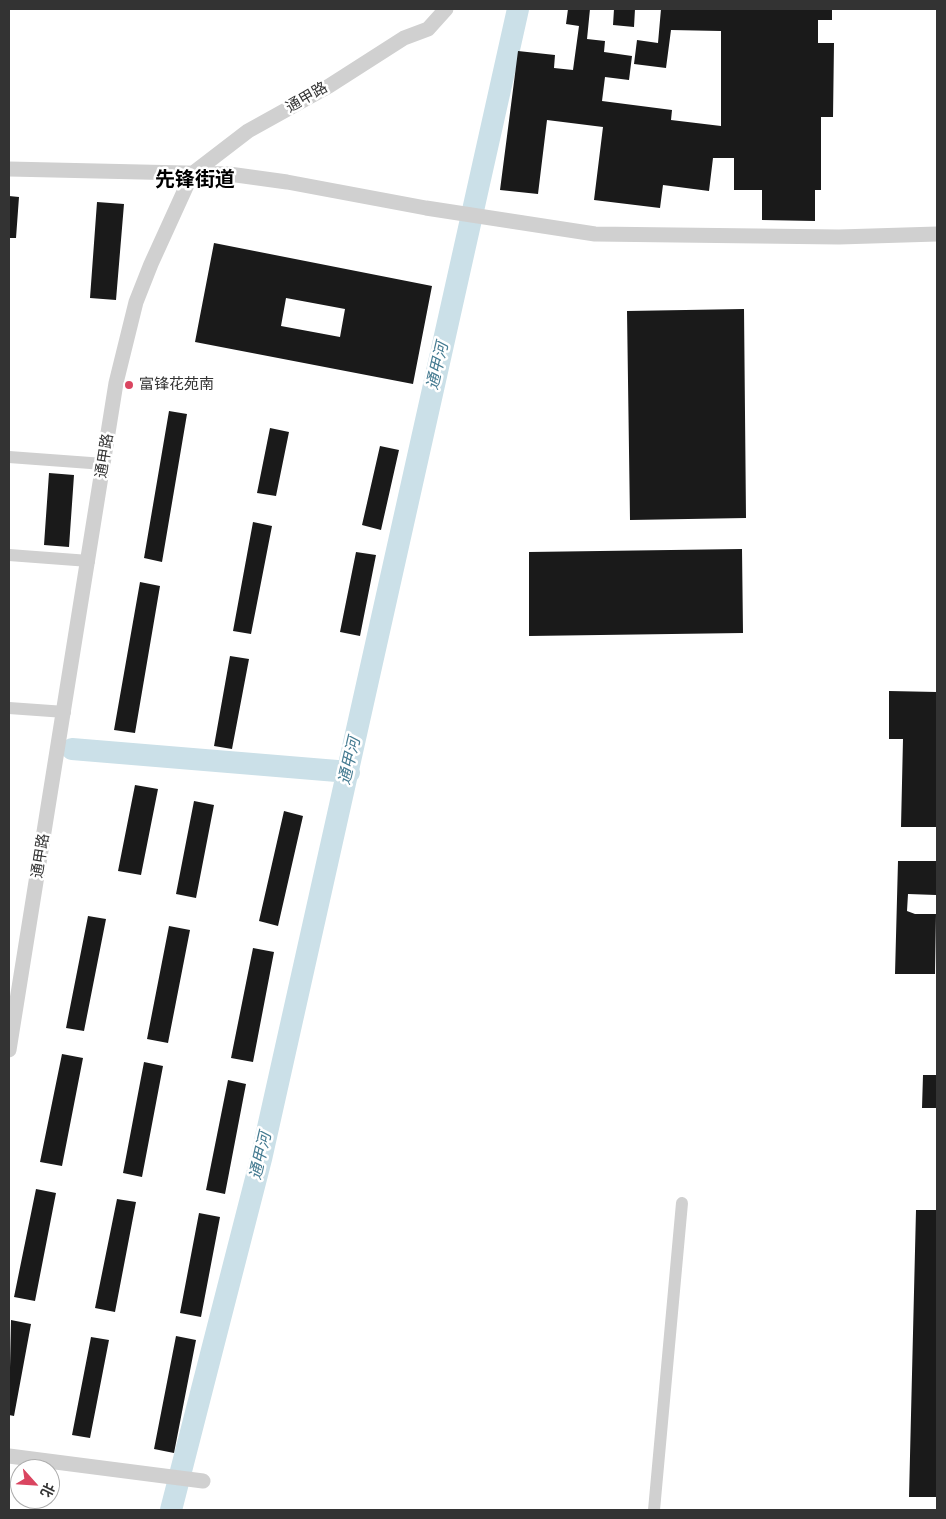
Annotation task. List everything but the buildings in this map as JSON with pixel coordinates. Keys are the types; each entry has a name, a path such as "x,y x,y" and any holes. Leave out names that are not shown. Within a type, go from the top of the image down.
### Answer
{"street":[{"name":"通甲路","path":"9,1050 65,712 116,383 136,302 192,174 248,131 329,86 404,38 428,29 446,9"},
{"path":"9,169 229,174 288,182 459,213 595,234 840,237 937,234"},
{"path":"9,458 104,464"},
{"path":"9,554 89,561"},
{"path":"9,708 65,712"},
{"path":"654,1510 682,1203"},
{"path":"9,1456 203,1481"}],"waterway":[{"name":"通甲河","path":"171,1510 261,1159 518,9"},
{"path":"72,749 349,772"}],"place":[{"name":"富锋花苑南","path":"129,385"}],"district":[{"name":"先锋街道","path":"195,180"}]}
